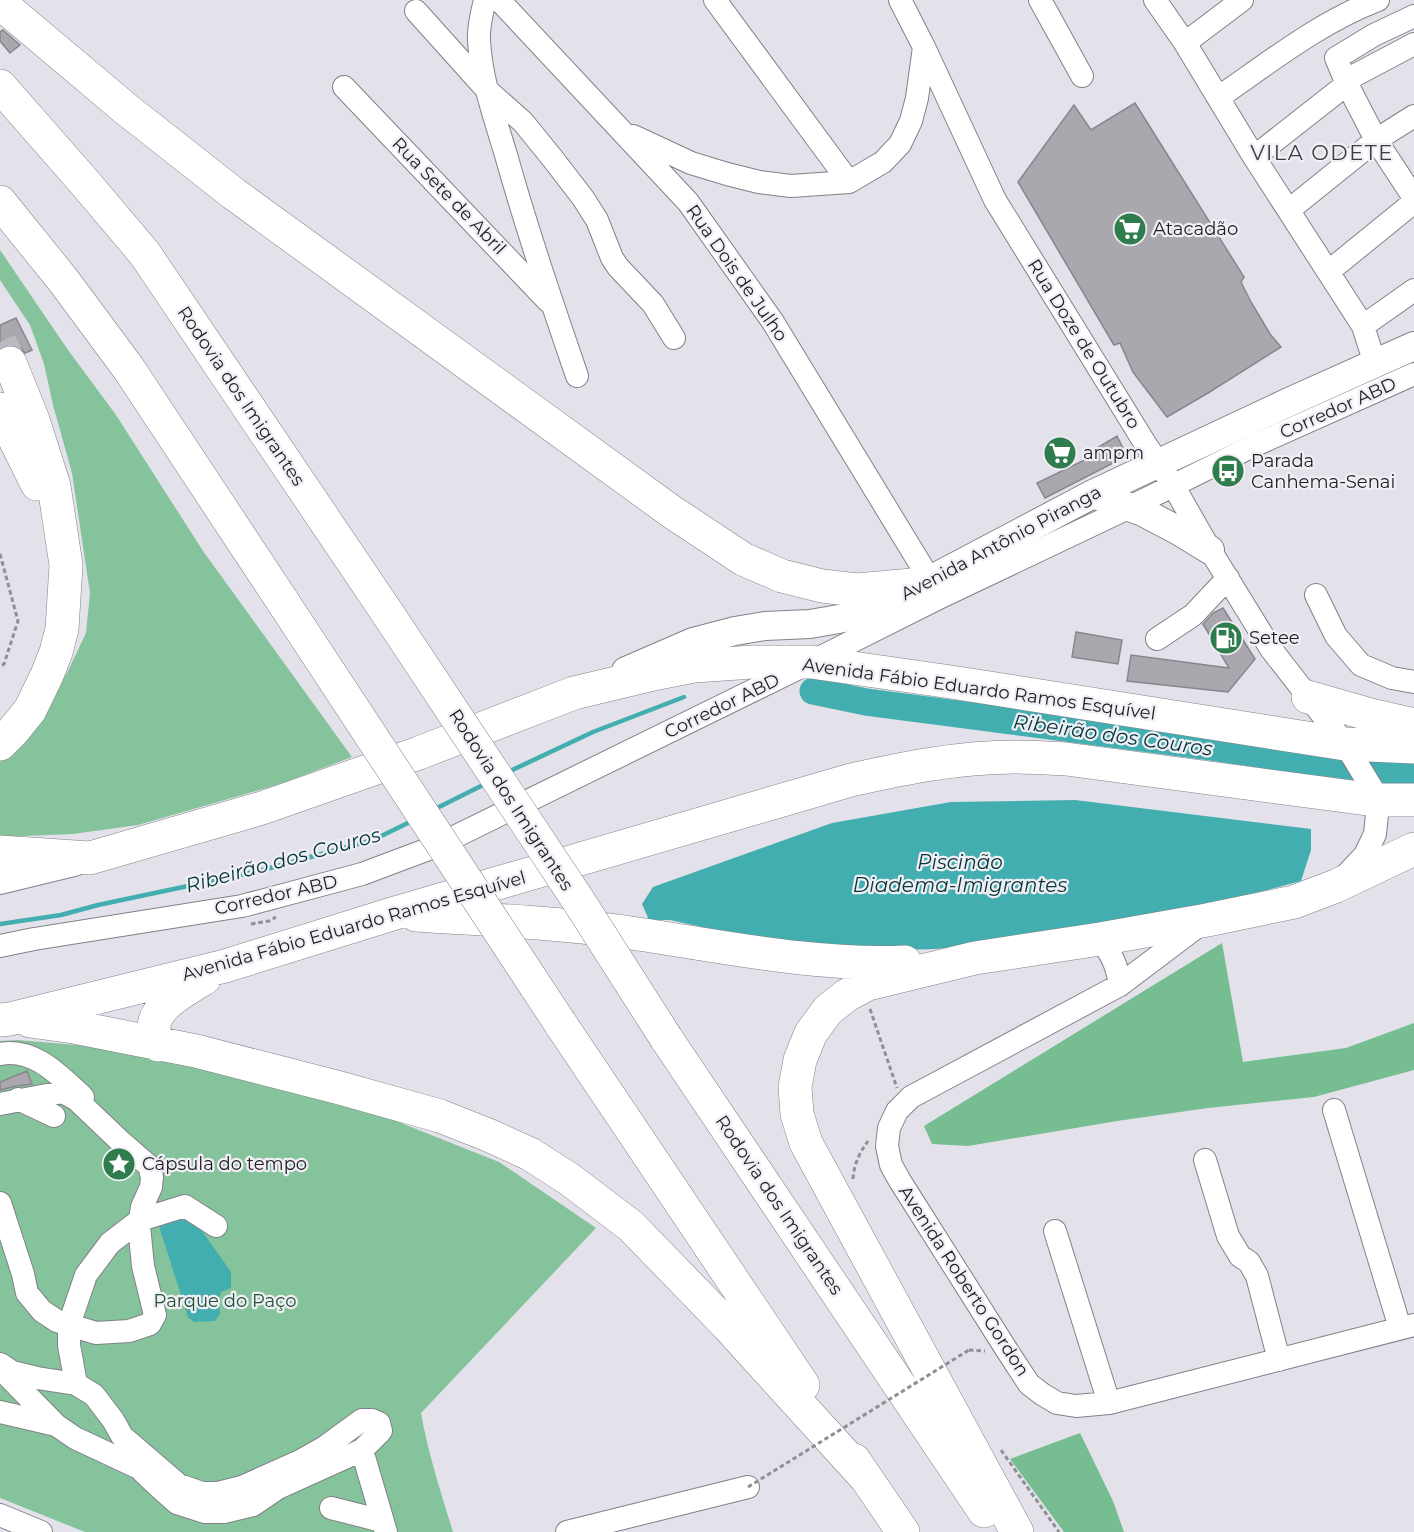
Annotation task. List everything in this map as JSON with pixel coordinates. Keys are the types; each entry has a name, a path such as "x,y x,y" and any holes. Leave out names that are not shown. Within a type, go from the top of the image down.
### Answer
{"highway":[{"path":"0,3 126,109 234,194 672,512 743,559 782,576 822,586 857,590 926,582"},
{"name":"Rodovia dos Imigrantes","path":"0,86 145,254 388,614 666,1038 998,1532"},
{"path":"0,202 63,280 129,369 560,1023 903,1532"},
{"path":"0,744 30,710 57,652 62,629 66,565 54,486 44,450 10,363"},
{"path":"0,409 60,535"},
{"name":"Avenida Fábio Eduardo Ramos Esquível","path":"90,858 262,808 419,753 574,693 694,666 753,662 811,662 951,682 1347,749 1414,747"},
{"path":"1308,697 1414,725"},
{"name":"Avenida Fábio Eduardo Ramos Esquível","path":"5,1019 225,966 392,914 851,780 965,759 1016,757 1066,759 1414,800"},
{"path":"1017,1532 806,1143 797,1114 795,1087 800,1060 811,1033 828,1010 847,994 868,984 975,958 1100,939 1294,902 1336,886 1414,849"},
{"path":"0,852 90,858"},
{"path":"392,914 580,926 778,956 827,960 898,962 975,958"},
{"path":"158,1045 155,1036 155,1021 162,1009 184,990 225,966"},
{"path":"5,1019 74,1027 196,1051 268,1069 440,1116 530,1154 569,1179 631,1226 728,1326 866,1478"}],"main road":[{"name":"Avenida Antônio Piranga","path":"574,693 693,642 765,626 810,624 856,616 879,607 1093,494 1166,474 1289,402 1414,346"},
{"path":"1093,494 1143,512 1210,550"},
{"name":"Avenida Fábio Eduardo Ramos Esquível","path":"0,880 90,858"}],"street":[{"path":"485,0 479,38 481,65 487,90 525,220 577,376"},
{"name":"Rua Dois de Julho","path":"499,0 688,202 773,322 926,582"},
{"path":"716,0 849,182"},
{"name":"Rua Doze de Outubro","path":"900,0 995,200 1166,474 1271,649 1347,749 1374,795"},
{"path":"1040,0 1082,76"},
{"path":"1155,0 1185,42 1254,157 1363,326 1375,364"},
{"path":"1185,42 1242,0"},
{"path":"1220,98 1311,34 1358,8 1378,0"},
{"path":"416,11 487,90 523,122 583,198 597,220 612,258 653,304 674,338"},
{"path":"1328,272 1414,200 1376,140 1336,58 1374,35 1414,16"},
{"path":"1254,157 1347,84 1348,79 1414,44"},
{"path":"623,132 691,163 759,182 791,186 849,182 883,162 900,144 914,109 924,47"},
{"name":"Rua Sete de Abril","path":"344,87 553,306"},
{"path":"1289,210 1376,140 1414,116"},
{"path":"1363,326 1414,290"},
{"name":"Corredor ABD","path":"0,946 242,906 362,874 434,847 941,597 1128,508 1166,474 1253,446 1414,374"},
{"path":"1157,639 1193,615 1228,578"},
{"path":"1316,595 1336,636 1361,665 1392,678 1414,681"},
{"path":"1336,886 1365,855 1375,834 1377,814 1374,795"},
{"name":"Avenida Roberto Gordon","path":"1207,920 1120,985 911,1097 897,1111 889,1128 888,1146 891,1165 1029,1384 1057,1403 1076,1406 1109,1403 1407,1327"},
{"path":"1100,939 1116,964 1120,985"},
{"path":"0,1054 8,1053 36,1058 56,1072 162,1171"},
{"path":"0,1063 10,1058 21,1060 45,1084 77,1100 149,1166 152,1176 151,1187 142,1207 139,1226 144,1266 155,1315 150,1324 129,1331 96,1333 57,1321 42,1311 27,1293 0,1203"},
{"path":"9,1102 63,1092"},
{"path":"9,1102 54,1116"},
{"path":"1334,1110 1407,1327"},
{"path":"1204,1160 1228,1236 1240,1256 1249,1262 1257,1276 1279,1360"},
{"path":"76,1384 69,1345 69,1325 87,1275 110,1243 140,1220 185,1206 216,1226"},
{"path":"1055,1231 1109,1403"},
{"path":"0,1366 28,1376 76,1384 94,1395 122,1436 179,1485 202,1493 218,1493 242,1488 325,1448 362,1420 379,1423 381,1431 362,1450 278,1488 253,1505 224,1512 205,1512 177,1503 139,1468 85,1443 56,1425 0,1366"},
{"path":"0,1412 56,1425"},
{"path":"85,1443 122,1436"},
{"path":"362,1450 384,1526"},
{"path":"567,1532 748,1488"},
{"path":"331,1508 384,1526"},
{"path":"0,1515 41,1532"}],"path":[{"path":"0,554 18,621 4,664 0,667"},
{"path":"875,1021 899,1094"},
{"path":"853,1182 854,1166 872,1136"},
{"path":"748,1488 969,1350"},
{"path":"944,1357 949,1367"},
{"path":"996,1442 1059,1532"}],"green space":[{"path":"0,250 68,350 116,415 203,551 352,757 280,784 138,825 73,834 0,837 0,762 26,737 67,673 86,633 90,593 72,473 44,364 30,325 0,280"},
{"path":"1222,943 1243,1062 1346,1048 1414,1023 1414,1070 1314,1097 1208,1108 968,1146 932,1144 924,1126"},
{"name":"Parque do Paço","path":"17,1040 198,1055 391,1119 499,1162 596,1228 421,1413 431,1458 453,1532 85,1532 0,1498 0,1041"},
{"path":"1080,1433 1113,1501 1124,1532 1064,1532 1010,1459"}],"water":[{"name":"Piscinão Diadema-Imigrantes","path":"1075,800 1311,829 1311,850 1301,881 1230,900 1039,938 936,949 869,951 799,948 670,920 649,920 642,904 653,887 832,823 951,802"},
{"path":"192,1217 231,1272 231,1288 221,1292 220,1314 215,1321 194,1322 188,1317 159,1226"}],"building":[{"path":"3,30 20,45 10,53 0,41 0,32"},
{"name":"Atacadão","path":"1135,103 1244,277 1241,282 1251,302 1270,334 1281,347 1167,417 1133,372 1120,343 1114,345 1018,182 1074,105 1091,130"},
{"path":"16,318 32,350 25,353 21,348 13,345 4,345 0,348 0,325"},
{"path":"1117,436 1127,456 1045,498 1037,483 1097,454 1095,449"},
{"name":"Setee","path":"1223,608 1255,659 1228,692 1127,681 1131,655 1229,668 1203,624 1213,613"},
{"path":"1076,632 1122,640 1118,664 1072,657"},
{"path":"27,1071 32,1084 0,1090 0,1082"}],"waterway":[{"name":"Ribeirão dos Couros","path":"813,691 866,702 1204,746 1406,776 1414,775"},
{"name":"Ribeirão dos Couros","path":"508,772 593,732 684,697"},
{"name":"Ribeirão dos Couros","path":"433,810 487,783"},
{"name":"Ribeirão dos Couros","path":"0,924 61,915 259,871 373,840 412,821"}],"tunnel":[{"path":"0,342 10,363"}],"place":[{"name":"Atacadão","path":"1130,229"},
{"name":"ampm","path":"1060,453"},
{"name":"Parada Canhema-Senai","path":"1228,471"},
{"name":"Setee","path":"1226,638"},
{"name":"Cápsula do tempo","path":"119,1164"}],"district":[{"name":"VILA ODETE","path":"1322,152"}]}
